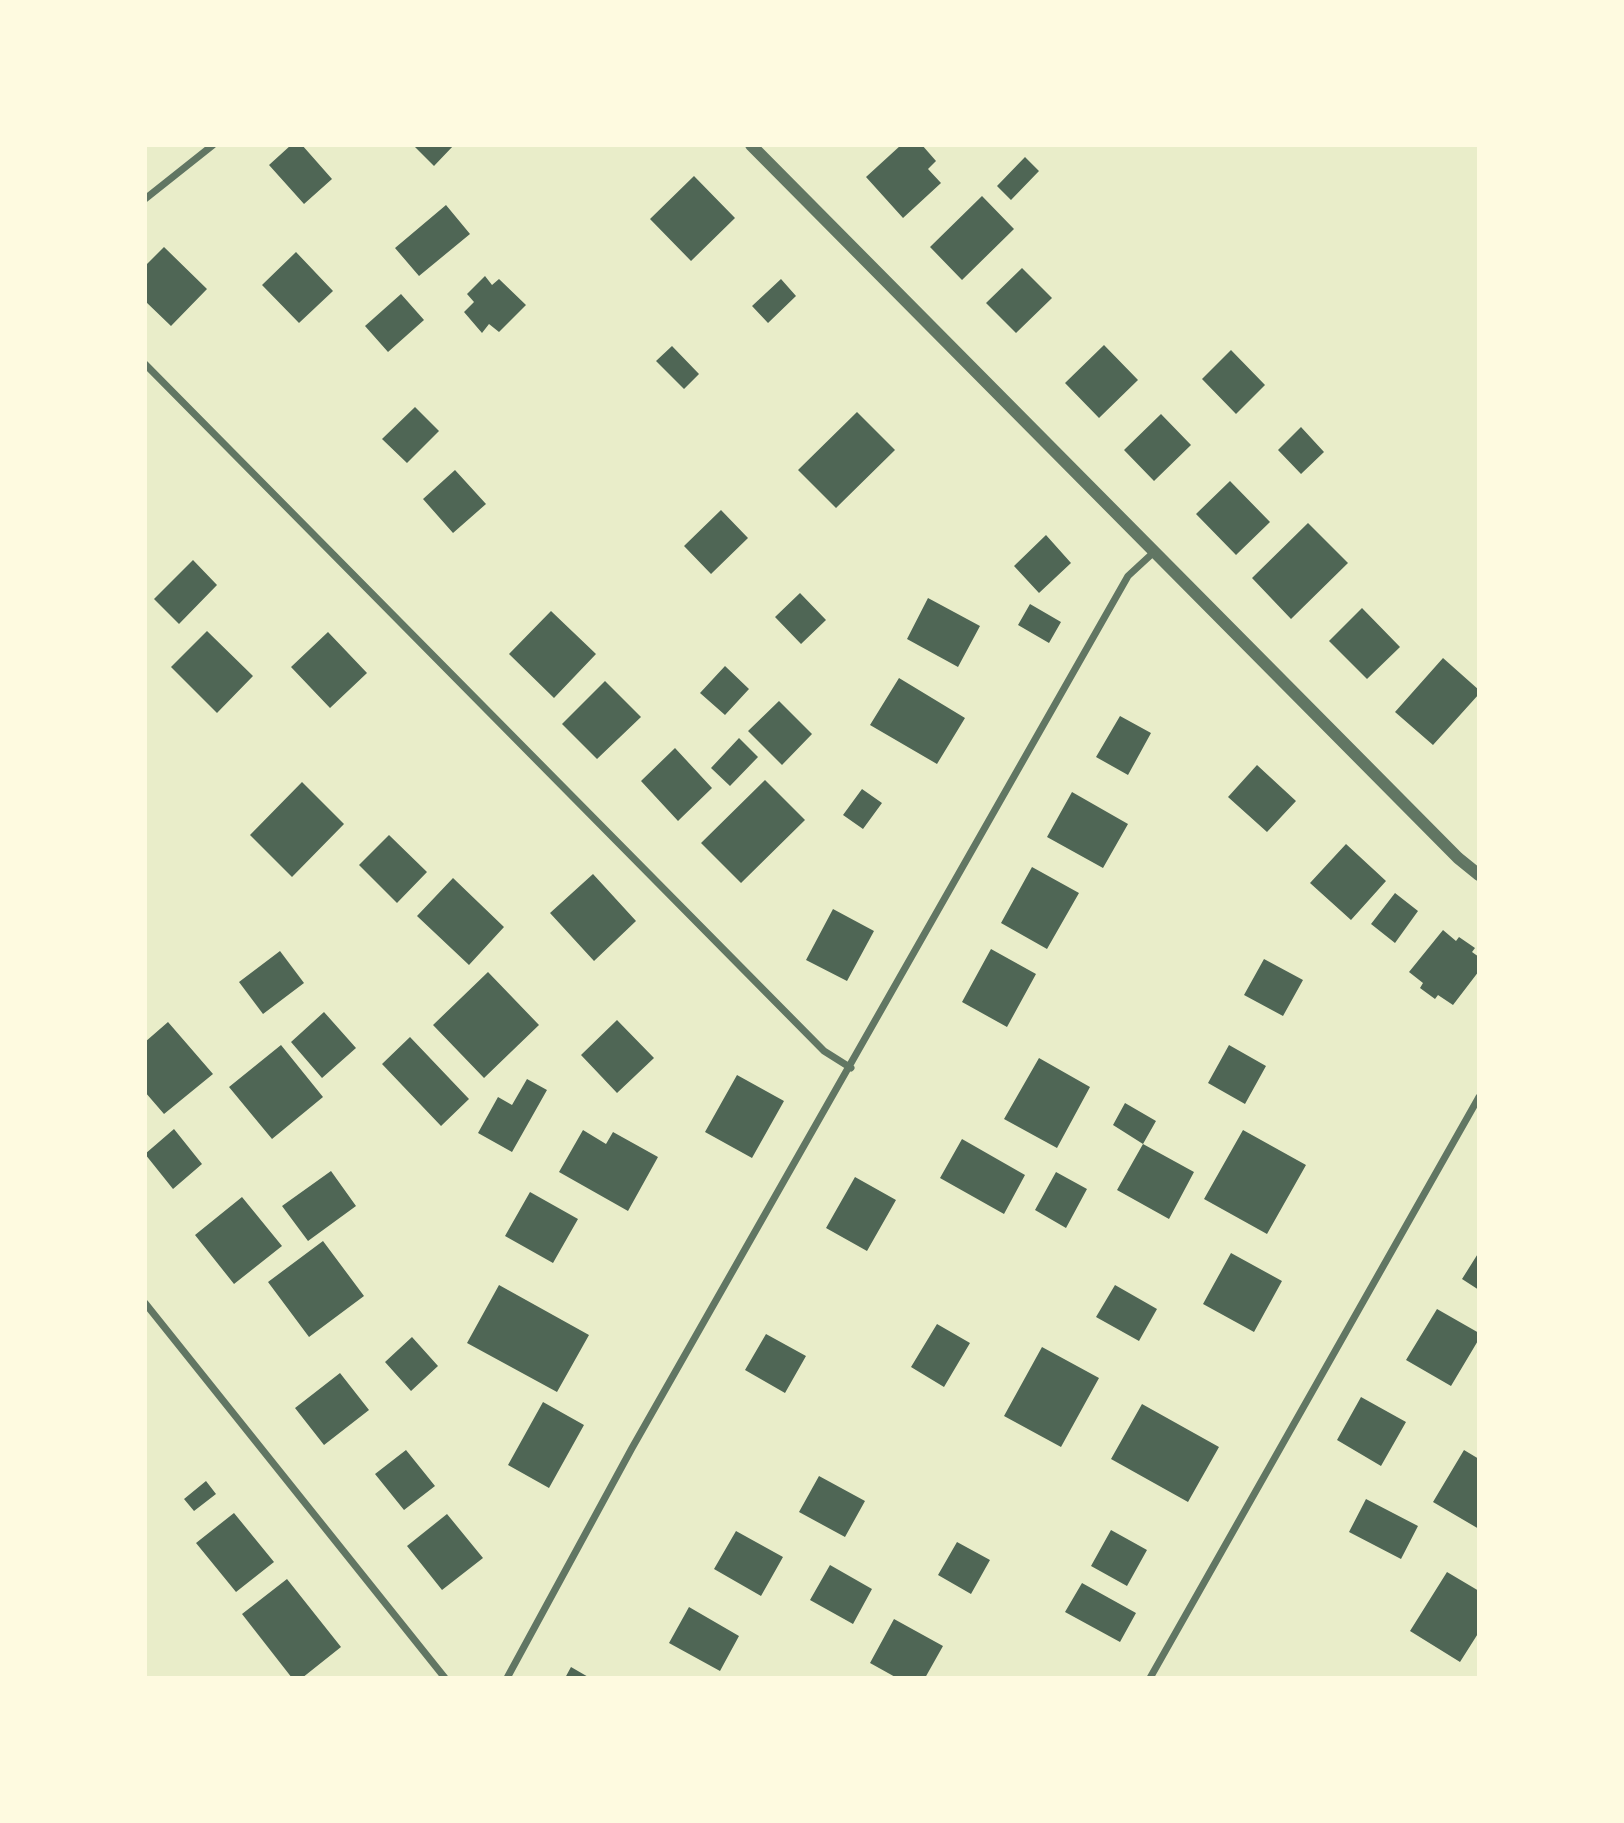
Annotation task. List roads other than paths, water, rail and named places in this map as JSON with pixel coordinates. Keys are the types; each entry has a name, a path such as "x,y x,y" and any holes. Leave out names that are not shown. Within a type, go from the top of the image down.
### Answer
{"street":[{"path":"145,200 213,145"},
{"path":"751,145 1458,858 1479,875"},
{"path":"145,364 824,1051 851,1068"},
{"path":"506,1678 632,1448 851,1068 1128,576 1154,552"},
{"path":"1150,1678 1479,1097"},
{"path":"145,1303 445,1678"}]}
